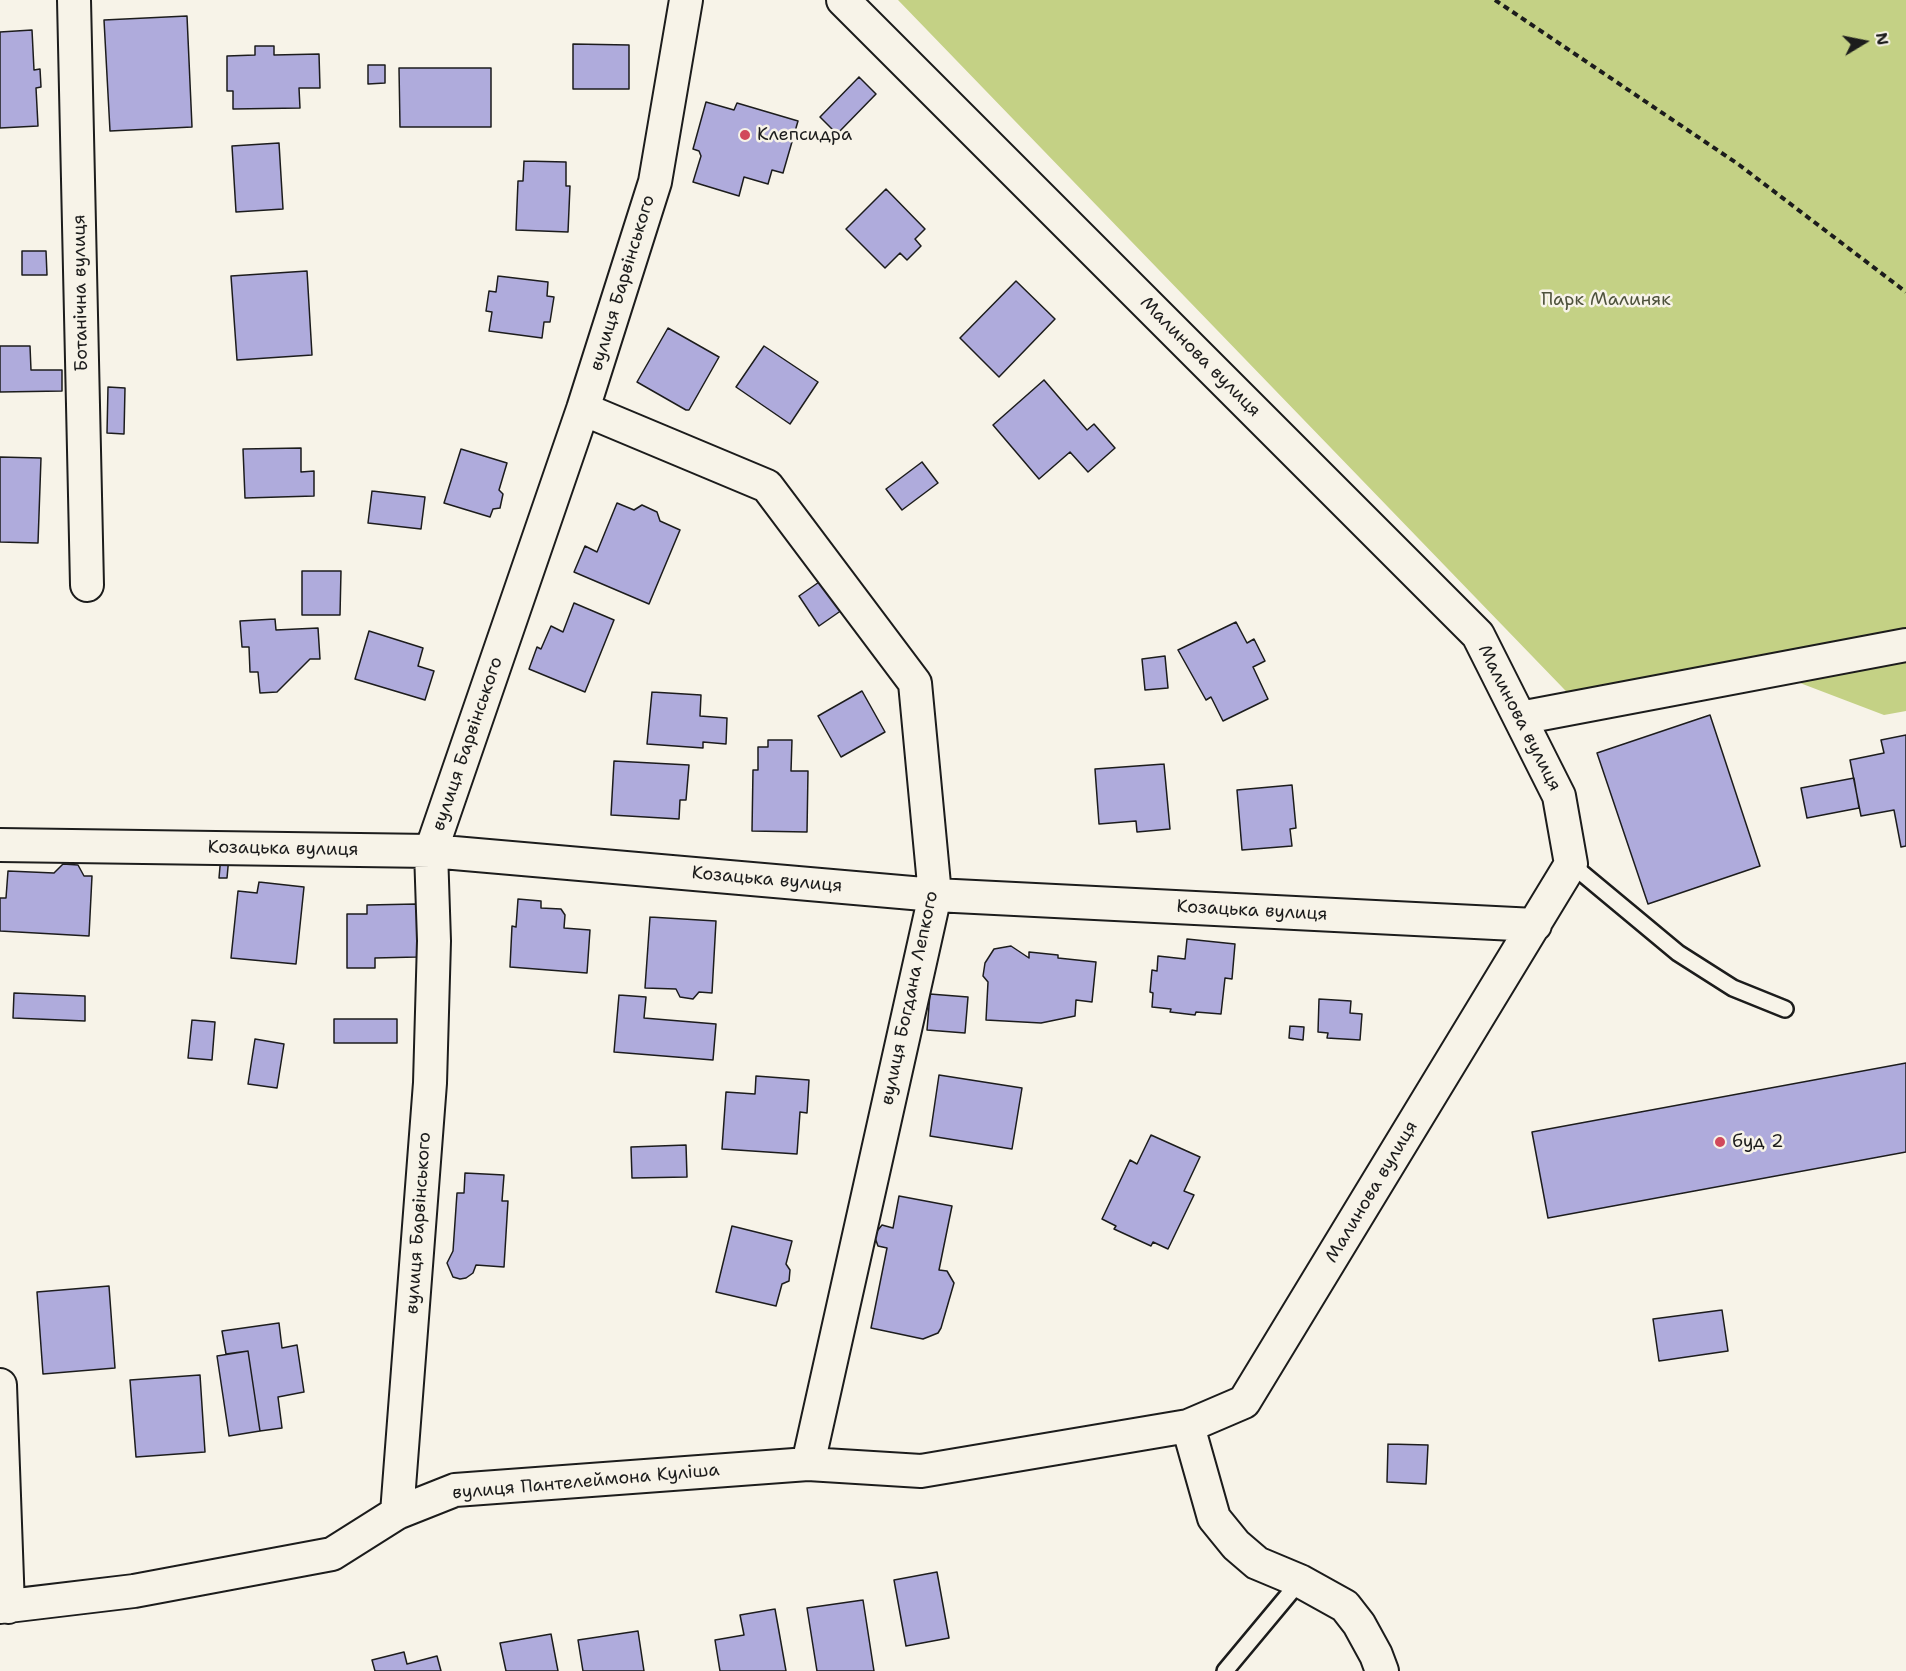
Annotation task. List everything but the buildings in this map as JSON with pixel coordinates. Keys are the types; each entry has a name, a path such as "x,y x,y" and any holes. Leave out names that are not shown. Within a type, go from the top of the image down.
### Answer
{"street":[{"name":"Ботанічна вулиця","path":"74,0 87,585"},
{"name":"вулиця Барвінського","path":"397,1513 430,1083 434,941 431,851 583,409 655,182 686,0"},
{"name":"Малинова вулиця","path":"843,0 1478,635 1559,796 1571,864 1244,1402 1188,1426"},
{"name":"вулиця Богдана Лепкого","path":"583,409 767,486 915,683 934,895 808,1464"},
{"path":"1520,718 1906,645"},
{"name":"Козацька вулиця","path":"0,845 431,851 934,895 1535,925"},
{"path":"0,1385 4,1607"},
{"path":"1188,1426 1214,1518 1236,1545 1257,1563 1300,1581 1344,1606 1365,1634 1382,1671"},
{"name":"вулиця Пантелеймона Куліша","path":"4,1607 134,1591 332,1554 397,1513 455,1490 808,1464 921,1471 1188,1426"}],"lane":[{"path":"1571,864 1678,953 1733,988 1785,1009"},
{"path":"1225,1671 1300,1581"}],"path":[{"path":"1495,0 1738,164 1906,292"}],"green space":[{"name":"Парк Малиняк","path":"898,0 1906,0 1906,711 1884,715 1779,675 1591,717"}],"place":[{"name":"Клепсидра","path":"745,135"},
{"name":"буд 2","path":"1720,1142"}]}
